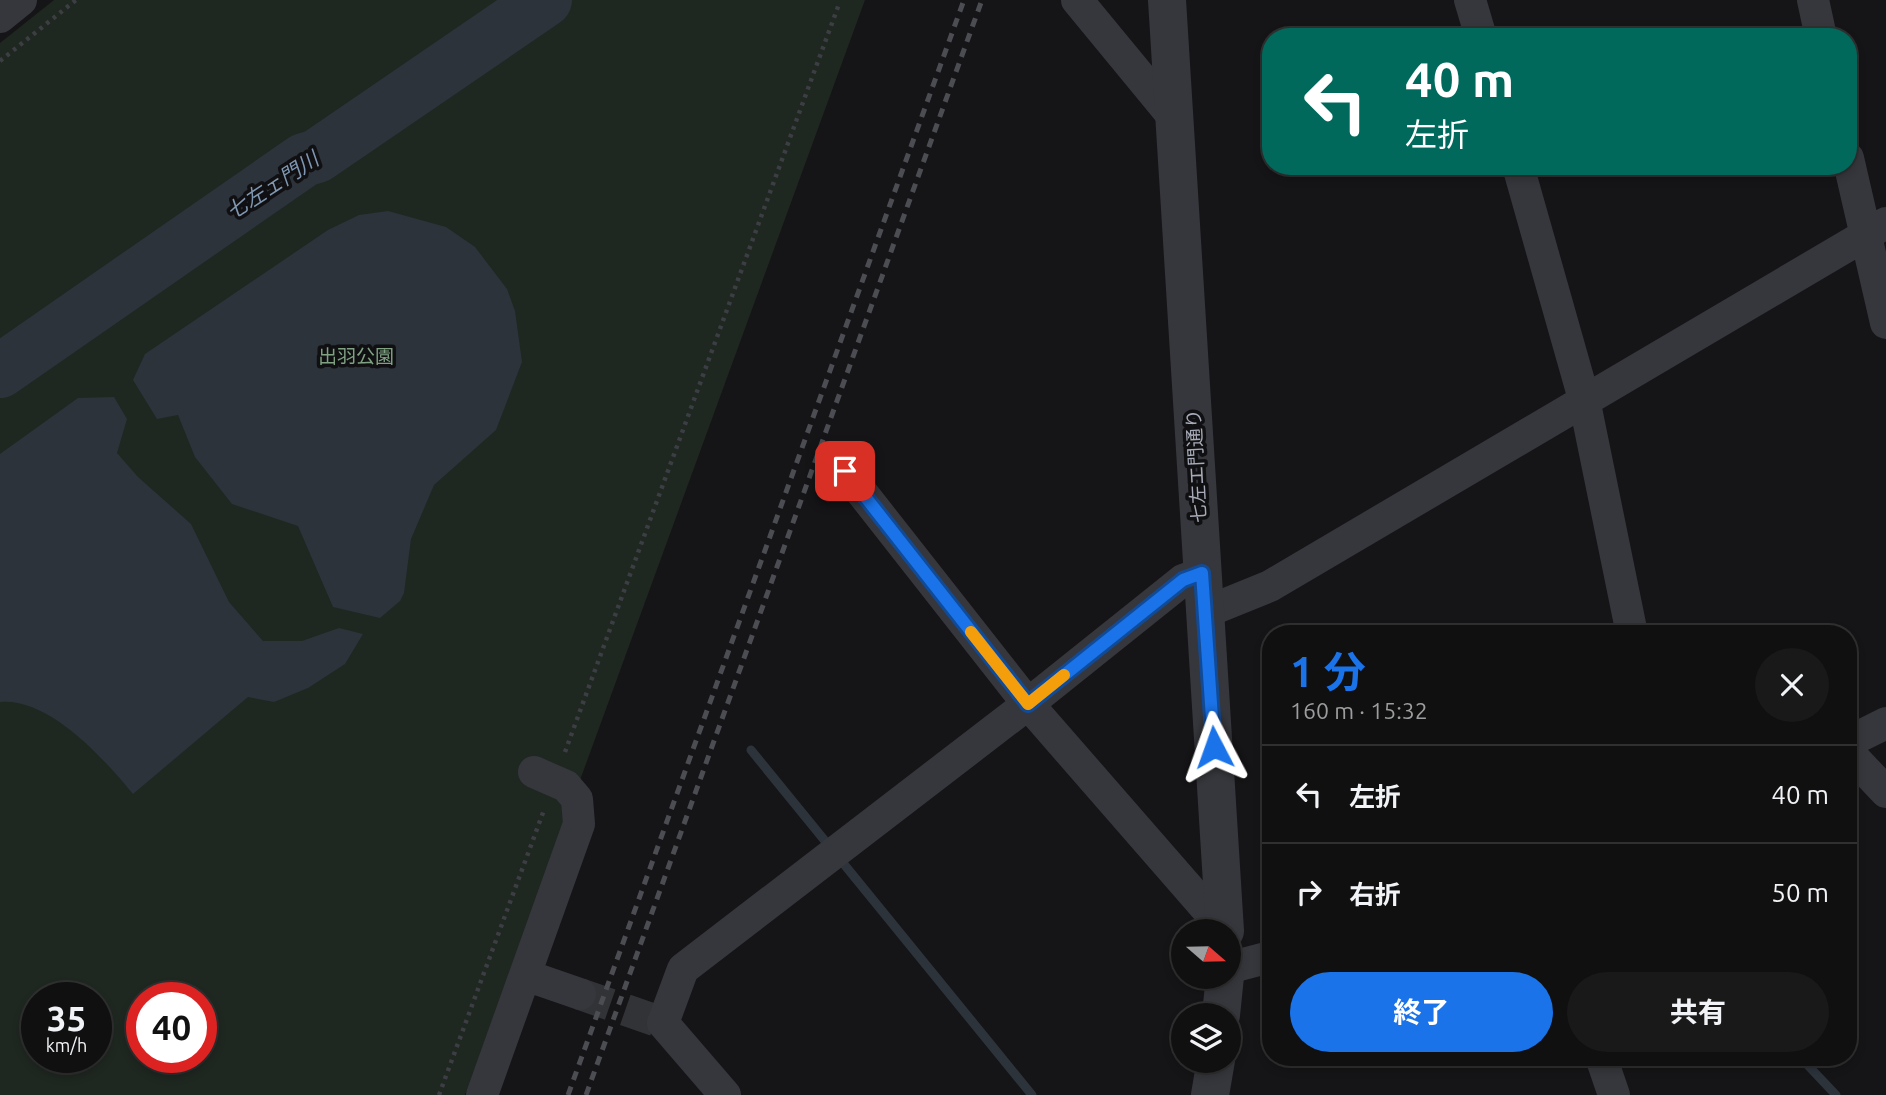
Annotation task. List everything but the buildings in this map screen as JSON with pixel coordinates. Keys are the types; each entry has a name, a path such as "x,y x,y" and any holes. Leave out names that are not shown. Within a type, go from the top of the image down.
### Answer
{"street":[{"path":"0,17 21,0"},
{"path":"1077,0 1175,119"},
{"name":"七左エ門通り","path":"1167,0 1224,919"},
{"path":"1470,0 1478,28"},
{"path":"1813,0 1819,28"},
{"path":"1521,175 1584,400 1630,625"},
{"path":"1854,175 1875,229 1886,323"},
{"path":"1206,612 1270,586 1875,229"},
{"path":"845,471 1028,704 1215,919"},
{"path":"726,1095 663,1023 683,969 1028,704 1183,580 1202,573"},
{"path":"1857,738 1886,723"},
{"path":"1857,761 1886,792"},
{"path":"482,1095 579,824 578,799 566,786 534,772"},
{"path":"1241,965 1262,959"},
{"path":"525,975 580,994"},
{"path":"1604,1066 1614,1095"},
{"path":"1210,1095 1214,1073"}],"path":[{"path":"0,61 76,0"},
{"path":"565,753 839,4"},
{"path":"439,1095 545,806"}],"green space":[{"name":"出羽公園","path":"54,0 865,0 465,1095 0,1095 0,43"}],"shaded area":[{"path":"388,211 446,227 475,247 507,289 515,311 522,362 496,430 434,485 411,539 404,593 400,601 380,618 333,607 298,526 232,504 195,457 178,415 157,419 133,380 145,354 328,230 359,215"},
{"path":"114,397 127,419 117,453 138,477 191,524 229,602 263,641 302,641 339,628 363,634 345,664 308,688 274,702 248,697 133,794 92,749 56,720 38,709 19,703 0,702 0,454 78,398"}],"waterway":[{"name":"七左ェ門川","path":"0,371 304,160 317,156 545,0"},
{"path":"751,750 1032,1095"},
{"path":"1809,1066 1836,1095"}],"tunnel":[{"path":"580,994 663,1023"}],"railway":[{"path":"568,1095 964,0"},
{"path":"586,1095 982,0"}],"slow traffic":[{"path":"971,632 1028,704 1064,675"}],"route":[{"path":"845,471 1028,704 1183,580 1202,573 1214,747"}]}
